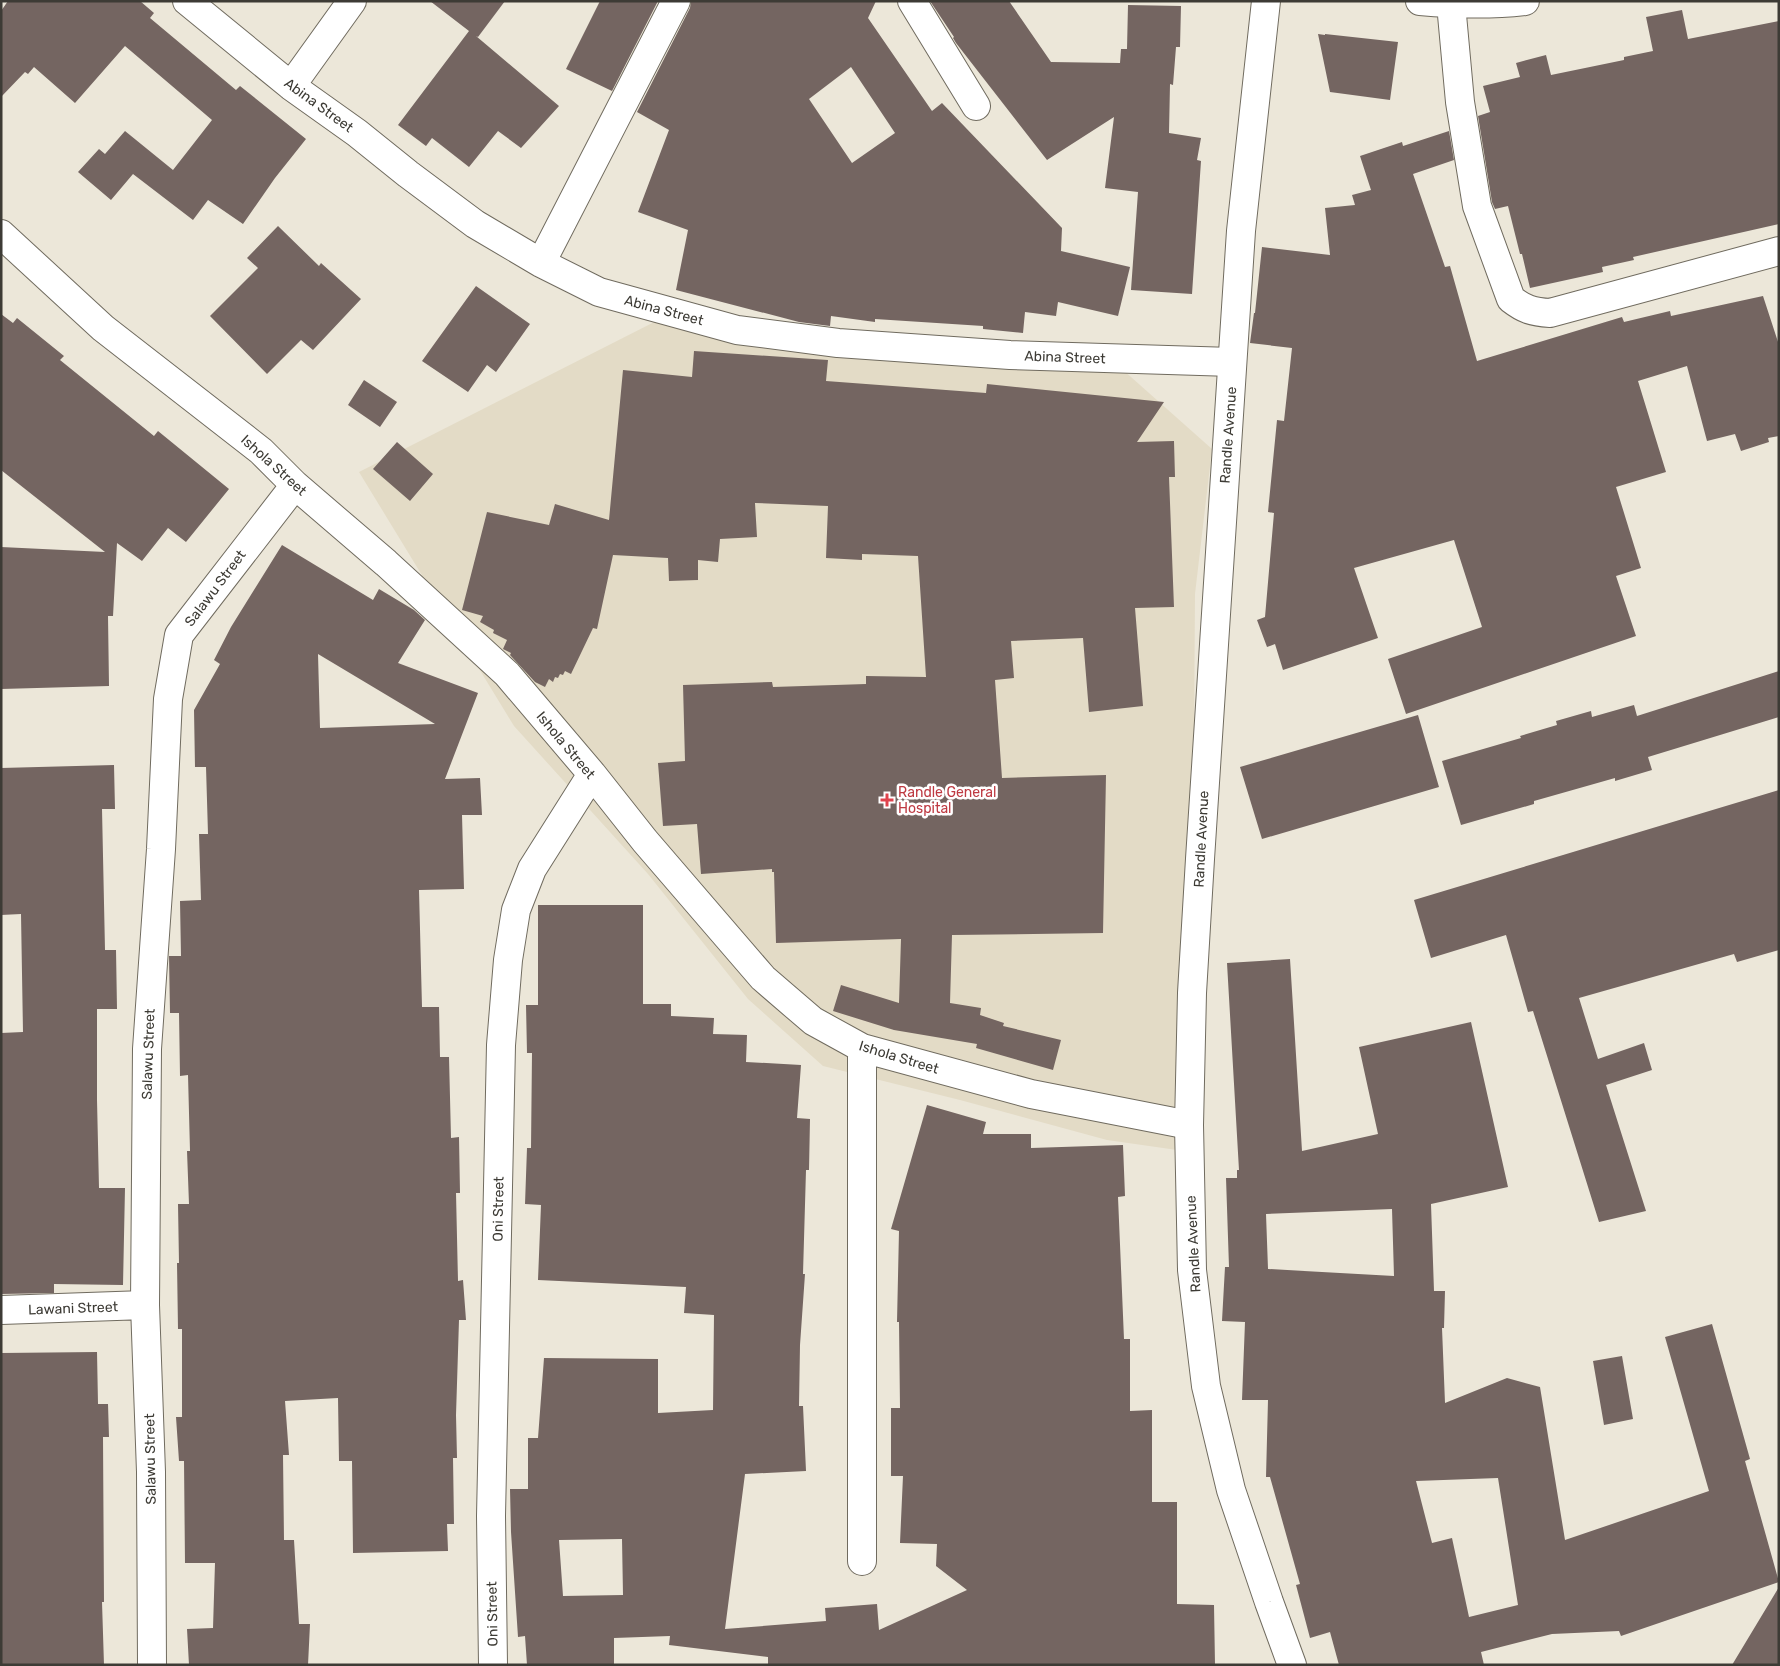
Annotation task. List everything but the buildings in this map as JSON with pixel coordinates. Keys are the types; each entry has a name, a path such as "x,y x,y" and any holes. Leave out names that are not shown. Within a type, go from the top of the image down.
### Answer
{"street":[{"name":"Abina Street","path":"187,1 291,86 357,133 475,224 541,264 599,292 737,330 838,342 1010,355 1232,362"},
{"path":"291,86 352,1"},
{"path":"541,264 676,1"},
{"path":"912,1 976,106"},
{"name":"Randle Avenue","path":"1266,1 1241,231 1232,362 1192,993 1189,1125 1192,1270 1206,1386 1231,1490 1292,1665"},
{"path":"1420,1 1450,4 1525,1"},
{"path":"1450,4 1460,102 1476,206 1510,299 1534,312 1550,313 1779,251"},
{"name":"Ishola Street","path":"1,234 104,328 261,451 295,485 386,563 507,674 592,774 645,841 763,978 813,1021 862,1048 1031,1094 1189,1125"},
{"name":"Salawu Street","path":"152,1665 151,1472 145,1305 147,1049 161,849 168,699 179,635 295,485"},
{"name":"Oni Street","path":"493,1665 491,1516 501,1045 508,960 516,910 532,869 592,774"},
{"path":"862,1048 862,1561"},
{"name":"Lawani Street","path":"1,1310 145,1305"}],"shaded area":[{"name":"Randle General Hospital","path":"672,313 1104,353 1212,449 1195,594 1191,1152 1107,1140 960,1100 823,1066 748,999 648,874 514,726 359,472"}],"place":[{"name":"Randle General Hospital","path":"887,800"}]}
